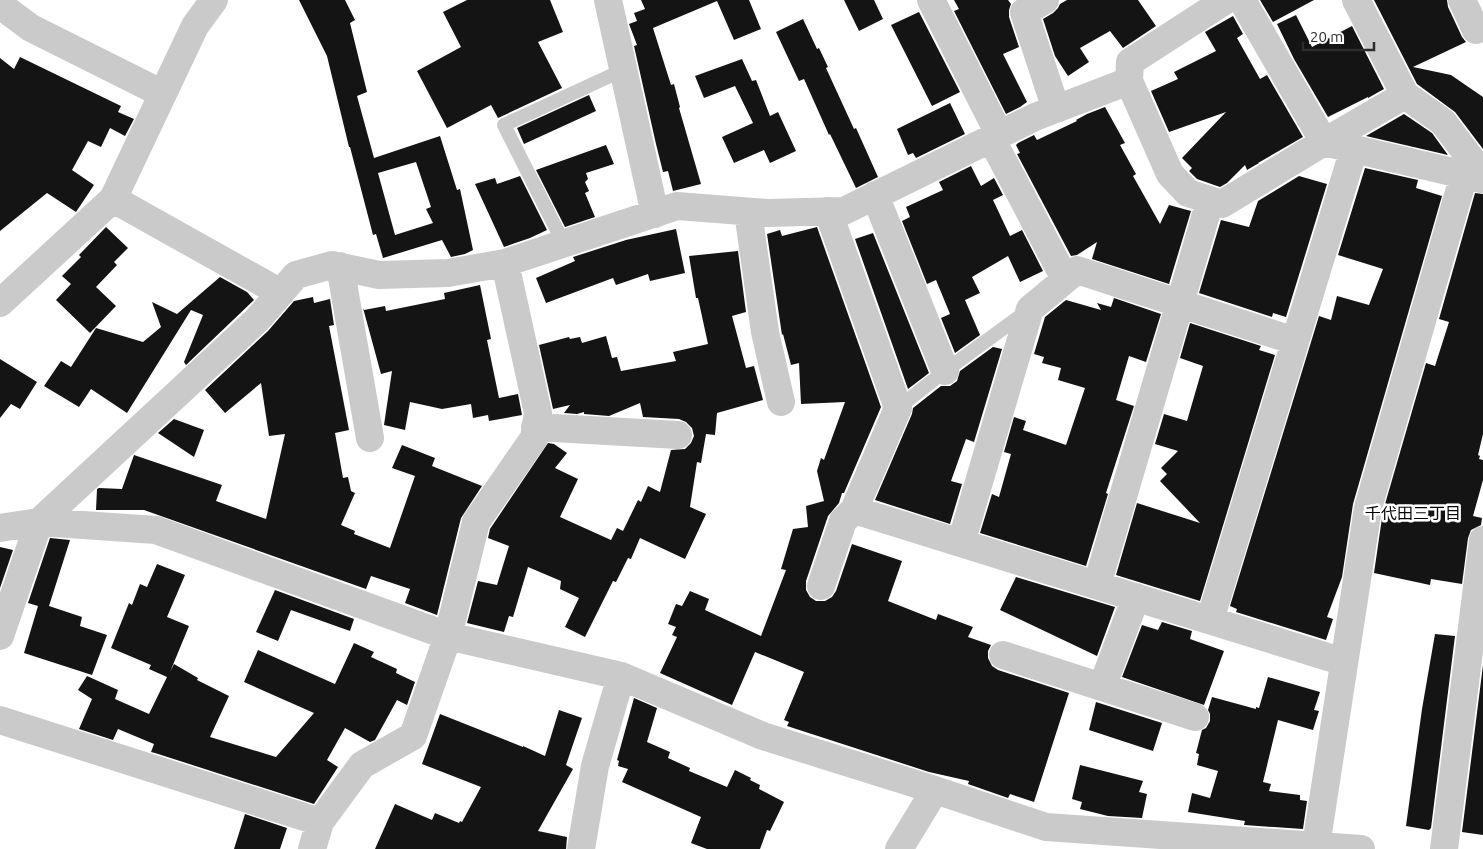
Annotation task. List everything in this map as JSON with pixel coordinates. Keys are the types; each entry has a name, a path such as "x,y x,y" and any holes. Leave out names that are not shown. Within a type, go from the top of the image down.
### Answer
{"street":[{"path":"0,303 113,199 195,26 214,0"},
{"path":"608,0 655,214"},
{"path":"931,0 1065,279"},
{"path":"1046,0 1024,12 1056,109"},
{"path":"1226,0 1130,62 1129,81 1170,174 1188,193 1222,204 1405,95"},
{"path":"1242,0 1324,142 1477,177"},
{"path":"1316,846 1368,508 1477,177 1443,122 1405,95 1356,0"},
{"path":"1462,0 1476,30 1483,27"},
{"path":"0,5 31,28 163,94"},
{"path":"0,636 39,522 257,320 296,275 332,265 379,275 448,274 506,263 677,206 767,213 844,211 995,136 1056,109 1129,81"},
{"path":"1210,620 1354,149"},
{"path":"875,195 945,371"},
{"path":"113,199 281,293"},
{"path":"1097,585 1210,201"},
{"path":"821,586 843,521 854,510 898,408 828,211"},
{"path":"748,212 765,332 781,402"},
{"path":"312,849 320,822 362,765 413,736 448,636 476,522 534,438 538,413 506,263"},
{"path":"340,266 370,438"},
{"path":"961,543 1030,309 1078,270 1295,341"},
{"path":"535,427 678,435"},
{"path":"854,510 1344,662"},
{"path":"0,528 39,522 156,530 448,636 622,676 763,736 1046,827 1123,841 1361,849"},
{"path":"1444,849 1483,540"},
{"path":"1102,687 1136,597"},
{"path":"1003,655 1195,717"},
{"path":"581,849 596,766 622,676"},
{"path":"0,720 320,822"},
{"path":"899,849 935,790"}],"lane":[{"path":"564,244 504,125 623,70"},
{"path":"898,408 1030,309"}],"building":[{"path":"299,0 345,0 355,20 350,23 367,92 357,96 374,158 440,136 457,190 460,189 473,250 451,257 442,240 383,258 376,234 373,235 327,56","holes":["416,162 431,207 426,209 433,223 395,235 378,173"]},
{"path":"467,0 550,0 563,32 538,42 562,88 498,118 491,105 447,128 417,71 461,47 443,12"},
{"path":"641,0 749,0 761,29 734,40 717,1 653,28 671,85 674,84 701,184 673,191 668,171 663,172 634,46 637,45 629,24 637,21 634,13 645,9"},
{"path":"844,0 874,0 883,19 859,31"},
{"path":"954,0 1008,0 1011,4 1009,17 1019,47 1003,54 1027,102 1020,107 1006,114 954,11 959,9"},
{"path":"1067,0 1138,0 1156,26 1123,48 1110,31 1080,48 1089,62 1068,76 1055,56 1043,19 1053,13 1060,4"},
{"path":"1260,0 1314,0 1273,22"},
{"path":"1374,0 1447,0 1448,7 1466,42 1413,67 1451,75 1483,97 1483,149 1455,112 1417,84"},
{"path":"919,12 960,92 932,106 891,25"},
{"path":"1296,15 1312,47 1352,26 1384,89 1328,117 1294,59 1277,24"},
{"path":"1233,16 1243,34 1237,38 1260,79 1267,75 1303,137 1247,170 1245,165 1227,183 1220,187 1197,179 1189,171 1192,168 1182,158 1226,112 1169,132 1151,91 1178,79 1174,72 1216,51 1205,32"},
{"path":"803,19 817,49 819,48 828,67 826,68 878,177 856,188 829,135 804,79 799,81 776,32"},
{"path":"20,57 121,106 118,112 134,119 125,136 110,128 101,147 88,141 72,170 94,185 76,212 47,193 0,231 0,58 14,69"},
{"path":"742,59 752,81 756,80 770,116 778,112 796,151 770,163 764,150 734,163 722,137 753,123 735,86 704,98 695,76"},
{"path":"589,95 596,111 524,144 517,128"},
{"path":"950,103 965,134 916,158 913,153 908,155 897,129"},
{"path":"1105,107 1125,143 1120,145 1136,174 1133,176 1160,224 1169,205 1191,211 1169,284 1092,259 1097,242 1077,255 1071,256 1017,154 1020,153 1016,145 1018,143 1034,135 1037,140 1077,121 1087,114"},
{"path":"1404,114 1432,133 1448,155 1366,136"},
{"path":"606,145 614,164 586,173 588,179 585,182 589,191 585,193 595,217 565,227 536,170"},
{"path":"971,166 981,186 994,178 1003,195 993,200 1010,236 1022,230 1043,271 1020,282 1008,256 972,277 980,293 965,300 980,335 955,353 941,318 950,314 936,280 927,284 902,221 910,217 906,207 943,190 939,182"},
{"path":"1365,168 1418,180 1416,188 1442,196 1353,504 1342,577 1327,617 1333,619 1326,640 1236,612 1237,609 1230,606 1319,316 1331,320 1337,296 1369,305 1383,269 1338,255"},
{"path":"520,176 547,230 504,247 475,184 495,178 497,184"},
{"path":"1299,176 1327,184 1286,317 1273,313 1272,317 1199,293 1221,220 1249,227 1258,201"},
{"path":"1475,193 1483,194 1483,434 1478,455 1480,456 1479,459 1483,460 1483,480 1473,516 1482,518 1481,525 1471,530 1468,538 1462,584 1431,579 1430,585 1374,573 1383,511 1426,363 1435,366 1449,322 1439,319"},
{"path":"106,227 128,248 114,262 117,265 96,287 116,306 90,333 56,300 71,284 62,276"},
{"path":"817,227 881,407 844,493 842,493 839,503 828,516 806,581 806,590 810,597 816,601 825,601 832,597 836,591 852,544 902,561 888,601 936,620 938,614 973,627 968,637 991,645 988,651 988,658 992,666 998,670 1069,693 1034,802 1010,794 1008,798 968,784 969,781 929,772 787,726 789,722 784,720 804,672 755,652 732,705 660,673 677,637 672,635 676,627 668,624 676,604 682,606 690,591 709,599 705,610 761,636 786,570 781,569 793,529 808,527 806,506 824,501 817,471 821,458 824,460 845,402 801,404 799,363 791,365 782,335 767,234 780,230 782,236"},
{"path":"676,229 685,273 650,281 648,274 616,285 613,278 546,303 536,278 575,261 573,257 626,240"},
{"path":"873,233 929,373 908,389 855,239"},
{"path":"738,251 746,312 732,316 746,368 754,366 763,400 717,413 715,435 706,434 701,463 697,462 690,507 706,514 685,559 640,538 631,559 628,558 616,582 613,581 585,637 565,627 579,598 560,589 561,581 528,567 513,617 509,616 504,632 467,623 478,581 497,585 509,546 488,538 490,529 548,443 554,444 567,453 555,468 578,479 560,517 611,540 617,528 623,531 638,500 641,502 648,486 660,492 671,450 685,449 691,443 694,436 692,428 686,422 679,419 643,417 640,403 609,416 584,414 584,412 577,414 564,413 570,405 553,409 539,345 569,337 570,339 580,337 582,343 606,336 612,358 617,357 621,371 676,361 673,352 708,344 698,298 696,298 689,256"},
{"path":"220,277 247,292 254,300 186,365 184,362 203,315 191,310 127,413 91,389 79,407 44,386 61,361 71,367 96,328 143,342 161,327 152,302 177,314"},
{"path":"480,285 491,339 487,340 499,398 518,394 522,415 489,421 488,415 473,418 471,404 442,409 410,402 405,430 384,425 392,371 381,374 363,308 364,310 385,306 386,311 445,299 444,293"},
{"path":"313,297 314,303 330,299 334,325 329,326 349,430 335,433 343,478 348,477 351,491 355,493 341,525 355,531 354,534 390,548 415,476 392,468 402,445 435,458 432,466 482,486 461,518 437,615 405,603 410,589 371,576 366,589 144,510 96,510 97,489 122,489 134,455 222,485 216,501 266,519 285,434 269,436 261,383 225,413 205,390 268,331 294,301"},
{"path":"1114,298 1161,314 1146,362 1129,356 1116,400 1134,406 1106,493 1108,494 1086,566 980,533 992,494 999,497 1011,454 1004,452 1014,417 1026,421 1023,430 1066,445 1085,388 1058,380 1061,368 1042,363 1044,357 1034,354 1045,317 1066,300 1101,310 1097,303 1111,307"},
{"path":"1190,323 1261,346 1259,350 1275,355 1200,601 1116,575 1137,503 1200,523 1160,481 1167,474 1161,468 1178,451 1155,444 1164,414 1187,421 1203,366 1180,358"},
{"path":"993,347 1002,349 974,442 966,439 951,481 962,484 950,524 875,500 913,408 941,386 950,386 957,381 960,371"},
{"path":"0,359 37,382 20,409 11,404 0,418"},
{"path":"174,419 204,430 194,457 158,433"},
{"path":"50,538 70,540 49,606 82,617 80,626 107,635 92,675 24,653 38,606 28,603"},
{"path":"0,547 13,550 0,588"},
{"path":"157,564 185,575 167,617 189,626 170,672 174,664 198,678 197,680 229,696 210,737 276,757 314,713 244,682 258,650 335,684 354,643 374,652 371,657 397,669 396,673 415,682 407,705 397,700 375,740 370,742 345,728 327,760 338,767 314,804 151,752 154,744 118,729 113,740 79,729 92,699 78,690 87,676 118,690 115,699 149,714 167,677 149,669 151,665 111,648 129,603 132,605 140,584 147,587"},
{"path":"1016,577 1115,607 1097,656 1000,610"},
{"path":"275,590 354,619 350,631 291,610 278,641 256,632"},
{"path":"1162,622 1192,631 1190,639 1224,651 1204,705 1122,677 1142,625 1158,630"},
{"path":"1435,634 1455,636 1431,828 1429,830 1406,826 1422,709"},
{"path":"1483,665 1483,835 1462,832"},
{"path":"1268,677 1320,692 1314,710 1319,711 1313,730 1278,720 1263,782 1271,784 1269,791 1300,795 1300,800 1307,801 1303,829 1244,825 1245,821 1188,812 1192,793 1210,798 1218,771 1197,765 1199,754 1196,753 1202,730 1206,728 1210,721 1208,710 1212,697 1256,709 1256,707 1259,708"},
{"path":"634,698 657,708 647,742 670,752 668,758 690,768 689,771 727,787 735,770 760,785 759,789 784,802 770,831 767,830 760,849 707,849 691,843 701,817 622,782 628,769 618,766 619,761 617,760"},
{"path":"1096,702 1162,723 1153,751 1089,730"},
{"path":"559,710 582,718 566,765 573,769 538,831 567,837 566,849 375,849 395,804 432,820 435,813 459,823 460,821 462,822 481,787 422,764 440,714 545,756"},
{"path":"1080,765 1143,781 1139,792 1147,794 1142,818 1108,816 1080,809 1082,802 1072,799"},
{"path":"245,814 287,828 280,849 234,849"}],"district":[{"name":"千代田三丁目","path":"1413,513"}]}
